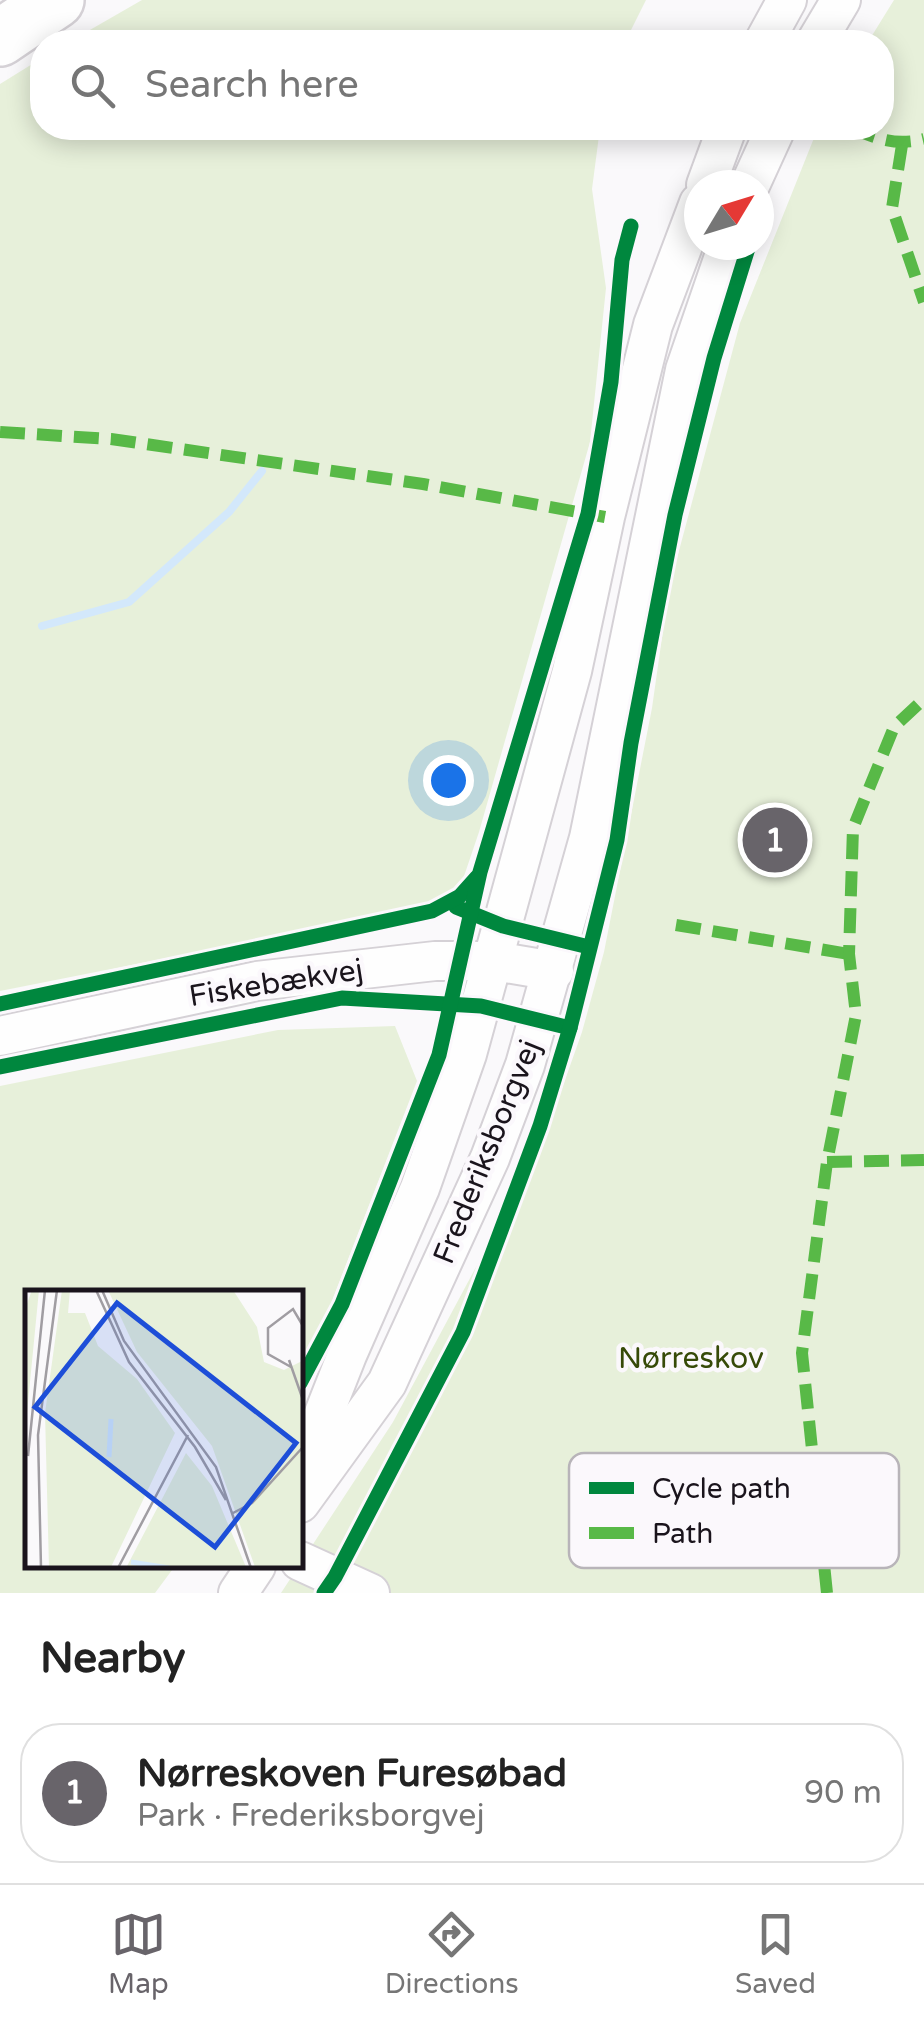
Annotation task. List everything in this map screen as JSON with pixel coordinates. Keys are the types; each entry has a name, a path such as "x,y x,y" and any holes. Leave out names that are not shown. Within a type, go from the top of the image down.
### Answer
{"highway":[{"path":"0,38 56,0"}],"street":[{"path":"771,30 788,0"},
{"path":"823,30 841,0"},
{"path":"712,170 723,140"},
{"path":"757,170 771,140"},
{"name":"Frederiksborgvej","path":"302,1469 420,1188 468,1054 572,671 653,325 684,243"},
{"name":"Frederiksborgvej","path":"302,1500 394,1369 490,1158 525,1065 589,838 685,370 723,260"},
{"name":"Fiskebækvej","path":"0,1036 257,982 436,961 494,961 554,971"},
{"path":"302,1561 370,1593"},
{"path":"238,1593 255,1568"}],"green space":[{"path":"142,0 646,0 631,30 90,30"},
{"name":"Nørreskov","path":"894,0 924,0 924,1593 281,1593 297,1568 302,1568 302,1561 393,1422 543,1142 582,1032 604,952 652,708 669,588 740,323 765,260 774,260 774,238 813,140 894,140 894,30 875,30"},
{"path":"30,65 30,140 598,140 592,189 606,288 590,442 461,885 429,906 0,991 0,84"},
{"path":"395,1026 417,1081 327,1314 302,1358 302,1290 25,1290 25,1568 174,1568 155,1593 0,1593 0,1086 278,1030"}],"waterway":[{"path":"42,626 129,602 229,512 262,471"}],"marked path":[{"path":"887,140 924,139"},
{"path":"902,145 892,208 924,302"},
{"path":"0,432 111,439 423,484 605,517"},
{"path":"812,1453 802,1353 827,1162 856,1015 849,954 853,828 894,727 924,699"},
{"path":"676,925 849,954"},
{"path":"827,1162 924,1160"},
{"path":"824,1568 827,1593"}],"cycle path":[{"path":"302,1379 342,1304 439,1055 480,872 588,514 611,382 622,260 631,226"},
{"path":"324,1593 463,1332 540,1126 570,1028 617,840 631,743 675,515 714,358 744,260"},
{"path":"0,1004 432,911 460,896 477,877"},
{"path":"456,907 503,926 589,947"},
{"path":"0,1067 342,998 481,1006 570,1028"}],"place":[{"name":"Nørreskoven Furesøbad","path":"775,840"}]}
